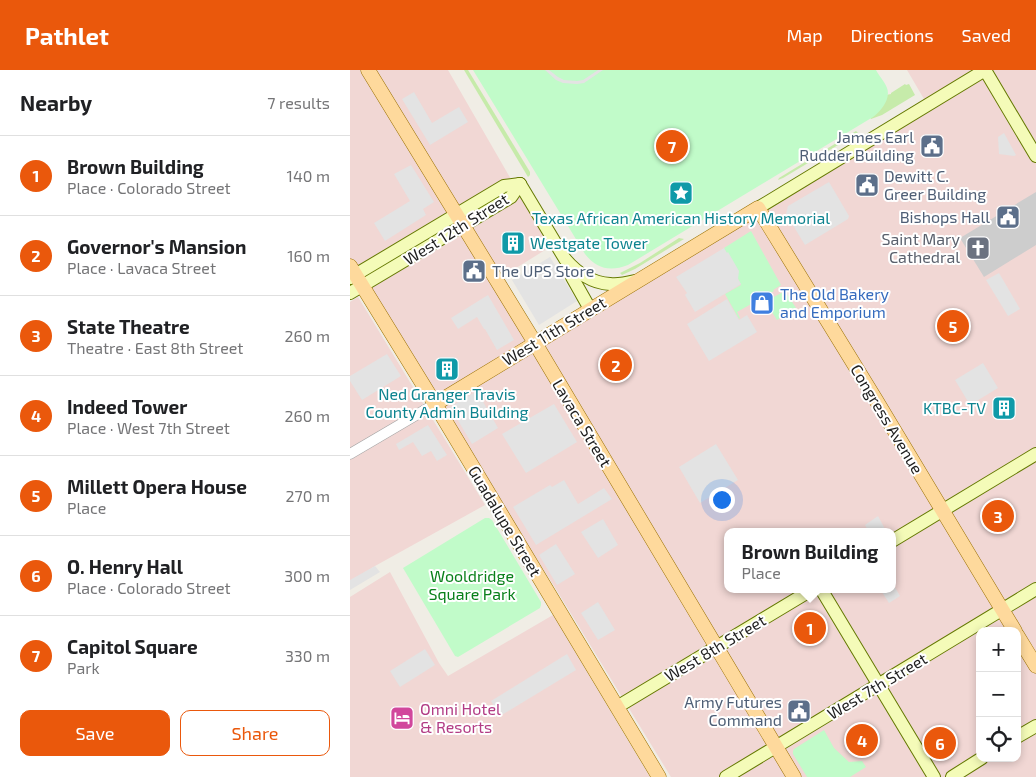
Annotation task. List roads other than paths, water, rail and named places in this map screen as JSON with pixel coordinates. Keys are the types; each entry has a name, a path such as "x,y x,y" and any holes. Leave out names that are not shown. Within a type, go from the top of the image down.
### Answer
{"main road":[{"name":"Lavaca Street","path":"368,70 535,343 794,777"},
{"path":"758,208 985,70 1036,156"},
{"name":"West 12th Street","path":"353,280 460,220 511,198 520,184 565,259 572,267"},
{"name":"West 11th Street","path":"435,404 758,208"},
{"name":"Congress Avenue","path":"758,208 1013,627"},
{"path":"572,267 582,275 608,284 636,281"},
{"path":"572,267 572,277 590,309"},
{"name":"Guadalupe Street","path":"353,280 435,404 659,777"},
{"path":"896,539 1036,454"},
{"name":"West 7th Street","path":"726,777 1036,589"},
{"name":"West 8th Street","path":"617,707 805,593"},
{"path":"823,593 934,777"},
{"path":"1021,642 1036,666"},
{"path":"1021,735 1036,726"},
{"path":"952,777 976,762"}],"street":[{"name":"West 11th Street","path":"350,454 435,404"}],"place":[{"name":"Capitol Square","path":"672,146"},
{"name":"James Earl Rudder Building","path":"932,146"},
{"name":"Dewitt C. Greer Building","path":"867,185"},
{"name":"Texas African American History Memorial","path":"681,193"},
{"name":"Bishops Hall","path":"1008,217"},
{"name":"Westgate Tower","path":"513,243"},
{"name":"Saint Mary Cathedral","path":"978,248"},
{"name":"The UPS Store","path":"474,271"},
{"name":"The Old Bakery and Emporium","path":"762,303"},
{"name":"Millett Opera House","path":"953,326"},
{"name":"Governor's Mansion","path":"616,365"},
{"name":"Ned Granger Travis County Admin Building","path":"447,369"},
{"name":"KTBC-TV","path":"1004,408"},
{"name":"State Theatre","path":"998,516"},
{"name":"Brown Building","path":"810,628"},
{"name":"Army Futures Command","path":"799,711"},
{"name":"Omni Hotel & Resorts","path":"402,718"},
{"name":"Indeed Tower","path":"862,740"},
{"name":"O. Henry Hall","path":"940,743"}],"park label":[{"name":"Wooldridge Square Park","path":"472,585"}]}
